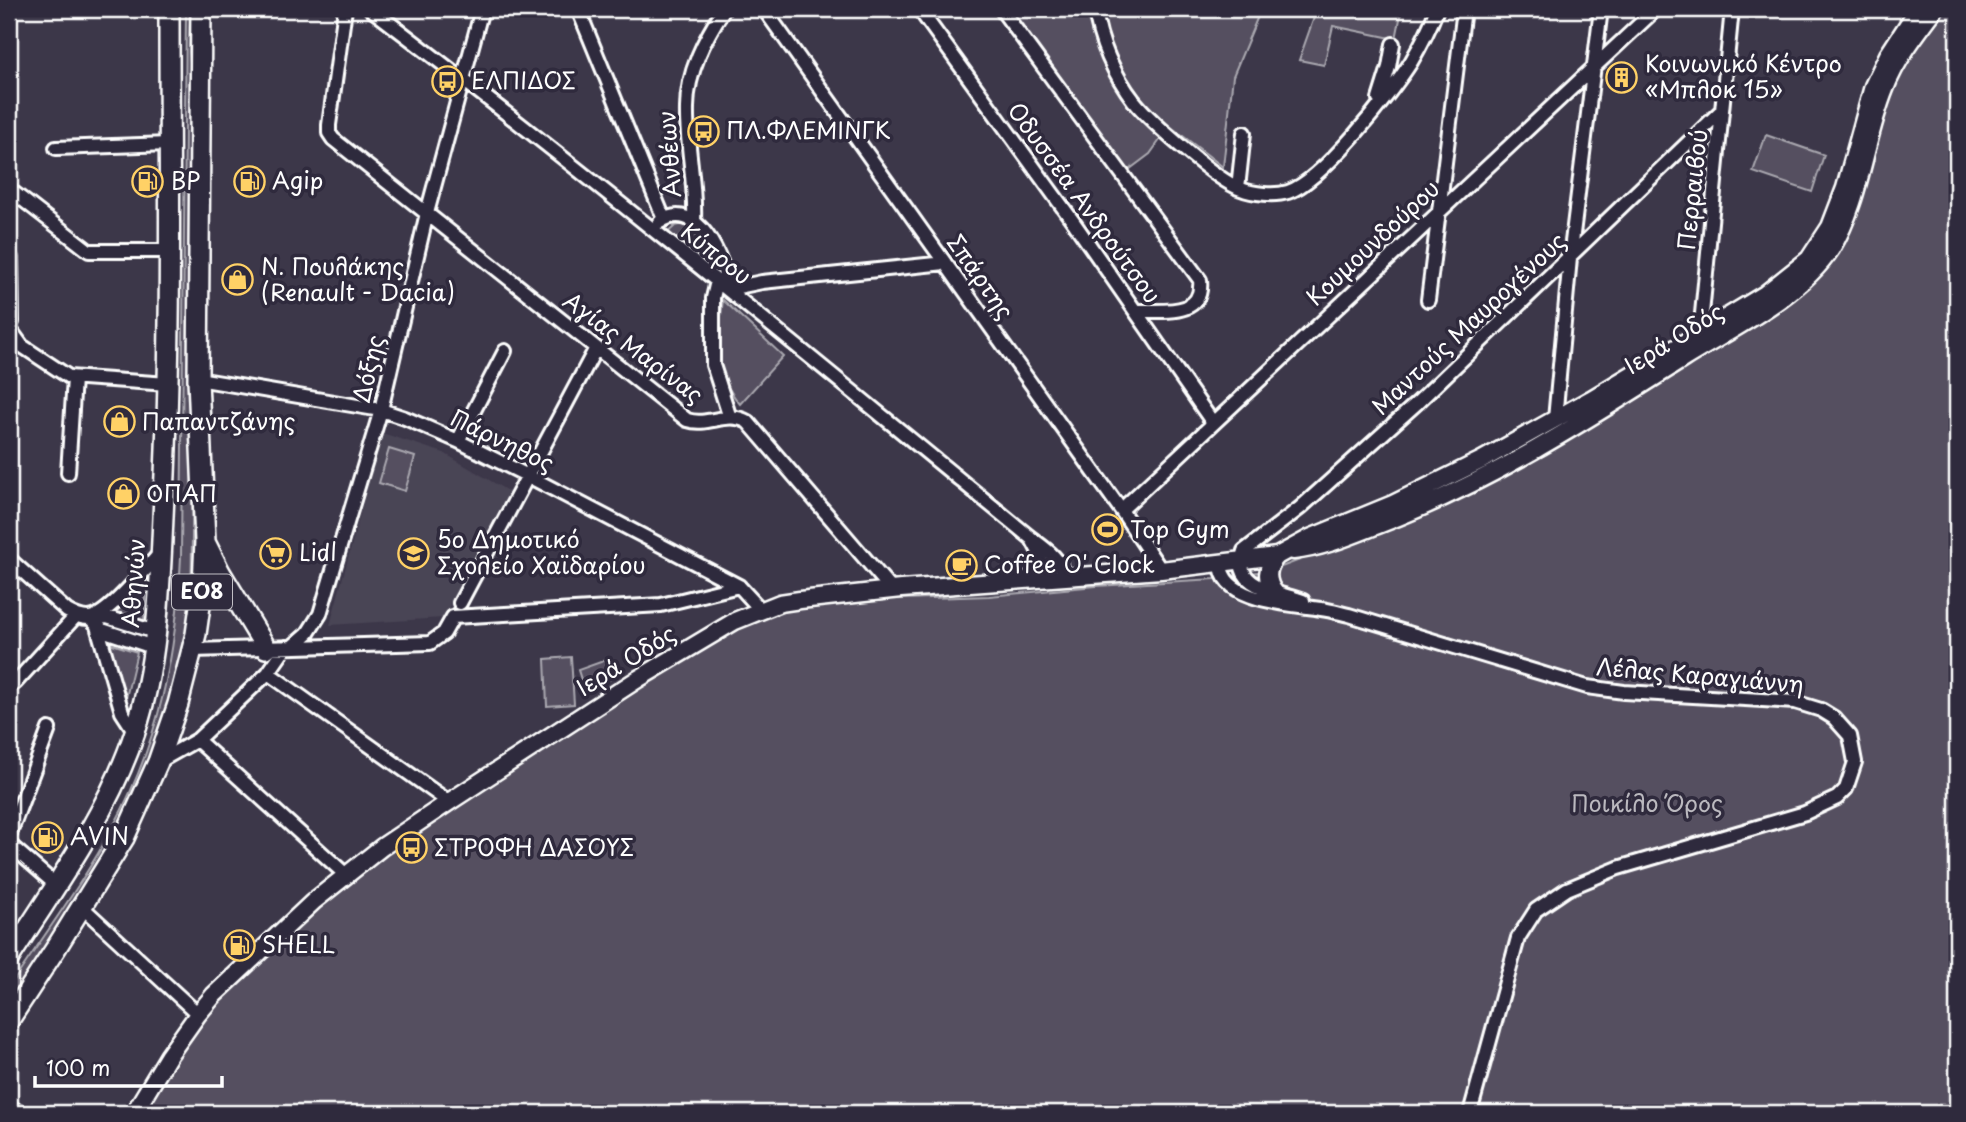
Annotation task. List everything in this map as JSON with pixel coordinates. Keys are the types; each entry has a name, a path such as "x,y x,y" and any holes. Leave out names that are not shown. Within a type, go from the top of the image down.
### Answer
{"highway":[{"name":"Αθηνών","path":"9,958 96,818 112,787 135,732 146,691 162,551 168,384 169,9"},
{"name":"ΕΟ8","path":"9,1020 124,838 159,762 192,650 203,584 205,541 198,379 201,9"},
{"path":"205,541 266,648"}],"main road":[{"name":"Ιερά Οδός","path":"1282,554 1310,538 1429,486 1555,419 1781,283 1809,259 1820,245 1839,209 1873,86 1888,55 1918,9"},
{"name":"Ιερά Οδός","path":"134,1113 198,1014 282,930 346,875 449,802 638,679 735,621 761,610 800,600 892,590 1161,570 1221,564 1312,549 1400,517 1513,463 1738,325 1807,276 1830,250 1849,214 1877,114 1898,60 1935,9"},
{"path":"1275,593 1268,576 1270,565 1282,554"}],"street":[{"name":"Αγίας Μαρίνας","path":"345,9 330,133 333,139 687,420 705,422 729,415 748,422 892,590"},
{"name":"Κύπρου","path":"371,9 728,289 1049,551 1061,563 1066,578"},
{"name":"Δόξης","path":"289,646 308,633 320,614 381,410 427,213 482,9"},
{"path":"578,9 664,219"},
{"name":"Ανθέων","path":"694,221 695,198 687,119 690,83 709,31 724,9"},
{"name":"Σπάρτης","path":"764,9 1161,570"},
{"name":"Οδυσσέα Ανδρούτσου","path":"919,9 1213,423"},
{"path":"1001,9 1200,280 1201,290 1197,299 1185,309 1136,311"},
{"path":"1010,9 1011,23"},
{"path":"1095,9 1102,40 1134,101 1173,139 1238,188 1275,194 1285,193 1303,185 1329,163 1412,61 1437,9"},
{"path":"1429,300 1464,9"},
{"path":"1555,419 1570,258 1601,9"},
{"name":"Κουμουνδούρου","path":"1121,510 1656,9"},
{"name":"Περραιβού","path":"1700,334 1732,9"},
{"path":"1376,106 1389,67 1393,44"},
{"name":"Μαντούς Μαυρογένους","path":"1241,561 1248,547 1300,508 1417,403 1721,111"},
{"path":"1238,188 1244,133"},
{"path":"56,148 169,144"},
{"path":"9,189 89,251 169,251"},
{"name":"Ανθέων","path":"652,229 664,219 673,216 694,221 714,244 726,273 728,289"},
{"path":"9,255 12,322 9,327 22,346 74,378 168,384"},
{"path":"728,289 762,282 945,263"},
{"path":"717,281 713,298 713,365 729,415"},
{"path":"460,603 596,348"},
{"path":"458,441 505,351"},
{"path":"68,473 74,378"},
{"name":"Πάρνηθος","path":"198,379 381,410 458,441 739,586 761,610"},
{"path":"1031,538 1041,556 1040,580"},
{"path":"94,622 162,551"},
{"name":"Λέλας Καραγιάννη","path":"1241,561 1244,573 1250,581 1275,593 1587,687 1625,692 1795,702 1808,705 1834,718 1850,736 1855,762 1846,789 1838,798 1805,813 1618,869 1567,889 1536,910 1518,938 1470,1113"},
{"path":"10,563 55,602 76,616 94,622 107,618 154,639"},
{"name":"Λέλας Καραγιάννη","path":"1221,564 1221,571 1228,582 1254,597 1283,604 1320,608"},
{"path":"192,650 430,643 444,634 453,617 661,605 739,586"},
{"path":"15,683 76,616"},
{"path":"94,622 122,712 135,732"},
{"path":"159,762 197,740 268,673 289,646"},
{"path":"268,673 449,802"},
{"path":"9,836 49,729"},
{"path":"197,740 346,875"},
{"path":"9,844 55,884"},
{"path":"82,907 198,1014"},
{"path":"9,1105 19,1113"}],"shaded area":[{"name":"5ο Δημοτικό Σχολείο Χαϊδαρίου","path":"382,433 444,453 511,493 443,618 330,625"}],"green space":[{"path":"186,9 190,9 189,52 197,136 191,619 154,753 118,833 9,1009 9,988 89,868 129,795 154,729 170,662 181,556"},
{"path":"1016,9 1261,9 1233,76 1223,167 1170,126 1150,154 1126,172 1016,17"},
{"path":"1317,9 1402,9 1396,39 1333,26 1324,65 1299,60"},
{"name":"Ποικίλο Όρος","path":"1943,9 1957,9 1957,1113 134,1113 184,1033 382,847 761,610 872,600 989,596 1215,579 1276,569 1405,520 1789,296 1894,83 1918,42"},
{"path":"1766,135 1824,155 1812,192 1753,172"},
{"path":"684,224 714,252 718,268 713,274 664,236 675,226"},
{"path":"723,300 783,356 740,404 724,379 719,355"},
{"path":"389,449 415,457 405,491 379,483"},
{"path":"146,576 144,622 115,611"},
{"path":"109,643 137,652 126,698"},
{"path":"571,657 574,704 547,706 545,659"},
{"path":"609,659 616,677 584,689 578,670"}],"place":[{"name":"Κοινωνικό Κέντρο «Μπλοκ 15»","path":"1622,77"},
{"name":"ΕΛΠΙΔΟΣ","path":"448,81"},
{"name":"ΠΛ.ΦΛΕΜΙΝΓΚ","path":"703,131"},
{"name":"Agip","path":"249,181"},
{"name":"BP","path":"148,182"},
{"name":"Ν. Πουλάκης (Renault - Dacia)","path":"238,280"},
{"name":"Παπαντζάνης","path":"119,422"},
{"name":"ΟΠΑΠ","path":"123,494"},
{"name":"Top Gym","path":"1107,530"},
{"name":"Lidl","path":"276,553"},
{"name":"5ο Δημοτικό Σχολείο Χαϊδαρίου","path":"414,553"},
{"name":"Coffee O' Clock","path":"961,565"},
{"name":"AVIN","path":"47,837"},
{"name":"ΣΤΡΟΦΗ ΔΑΣΟΥΣ","path":"411,848"},
{"name":"SHELL","path":"239,945"}]}
